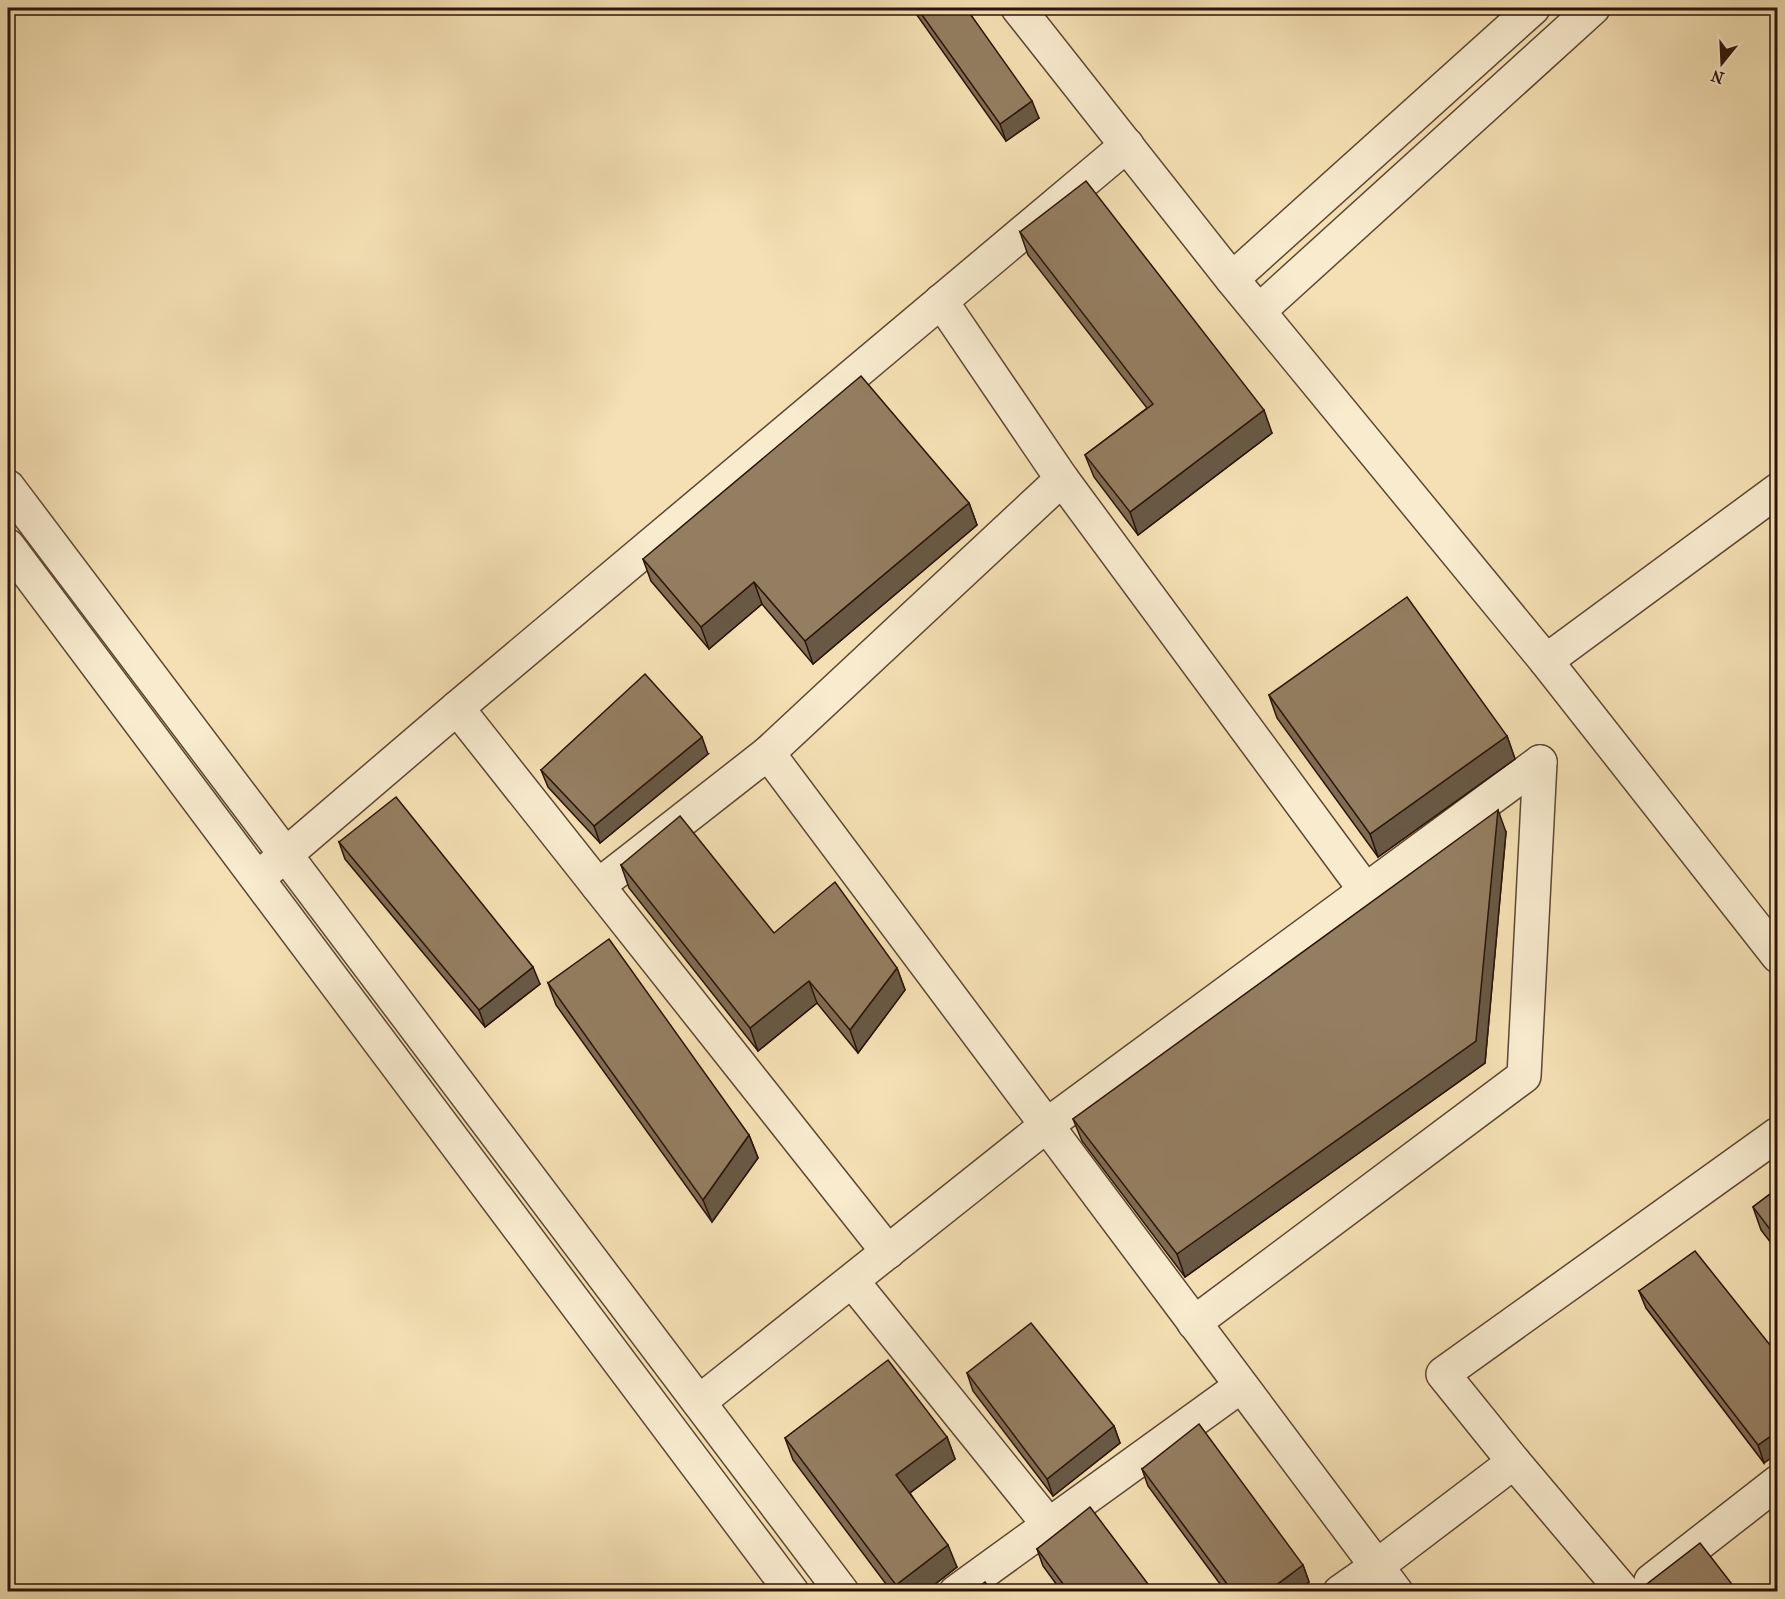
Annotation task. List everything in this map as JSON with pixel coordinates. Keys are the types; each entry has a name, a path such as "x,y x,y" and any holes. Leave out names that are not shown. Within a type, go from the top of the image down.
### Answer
{"street":[{"path":"1018,8 1232,279 1546,661 1778,956"},
{"path":"1232,279 1533,8"},
{"path":"1259,311 1593,8"},
{"path":"258,880 285,854 1127,145"},
{"path":"941,301 1062,479 1366,891"},
{"path":"598,886 768,753 1062,479"},
{"path":"8,487 842,1592"},
{"path":"1546,661 1778,490"},
{"path":"8,546 792,1592"},
{"path":"458,708 888,1252"},
{"path":"768,753 1396,1592"},
{"path":"699,1402 1047,1125 1540,762 1524,1076 1194,1323"},
{"path":"1624,1592 1443,1374 1778,1134"},
{"path":"852,1281 1048,1525"},
{"path":"956,1592 1241,1386"},
{"path":"1340,1592 1514,1462"},
{"path":"1638,1592 1778,1482"}],"building":[{"path":"917,8 966,8 1032,101 1000,124"},
{"path":"1086,181 1264,410 1130,512 1085,455 1153,404 1020,232"},
{"path":"861,376 969,503 805,641 754,582 701,627 643,559"},
{"path":"1407,597 1507,736 1370,834 1269,695"},
{"path":"645,674 702,737 594,826 541,770"},
{"path":"396,797 533,967 479,1010 339,842"},
{"path":"1498,810 1476,1041 1177,1254 1073,1119"},
{"path":"680,816 774,933 835,882 897,968 850,1030 809,981 750,1028 621,865"},
{"path":"609,939 749,1135 703,1200 548,983"},
{"path":"1778,1188 1778,1240 1753,1207"},
{"path":"1695,1251 1778,1355 1778,1431 1758,1445 1639,1291"},
{"path":"1031,1323 1114,1426 1047,1479 967,1373"},
{"path":"888,1360 947,1437 896,1475 948,1545 896,1585 785,1438"},
{"path":"1199,1424 1303,1565 1267,1592 1233,1592 1142,1469"},
{"path":"1090,1507 1154,1592 1069,1592 1037,1549"},
{"path":"1700,1543 1738,1592 1653,1592 1647,1584"},
{"path":"985,1582 992,1592 972,1592"}]}
